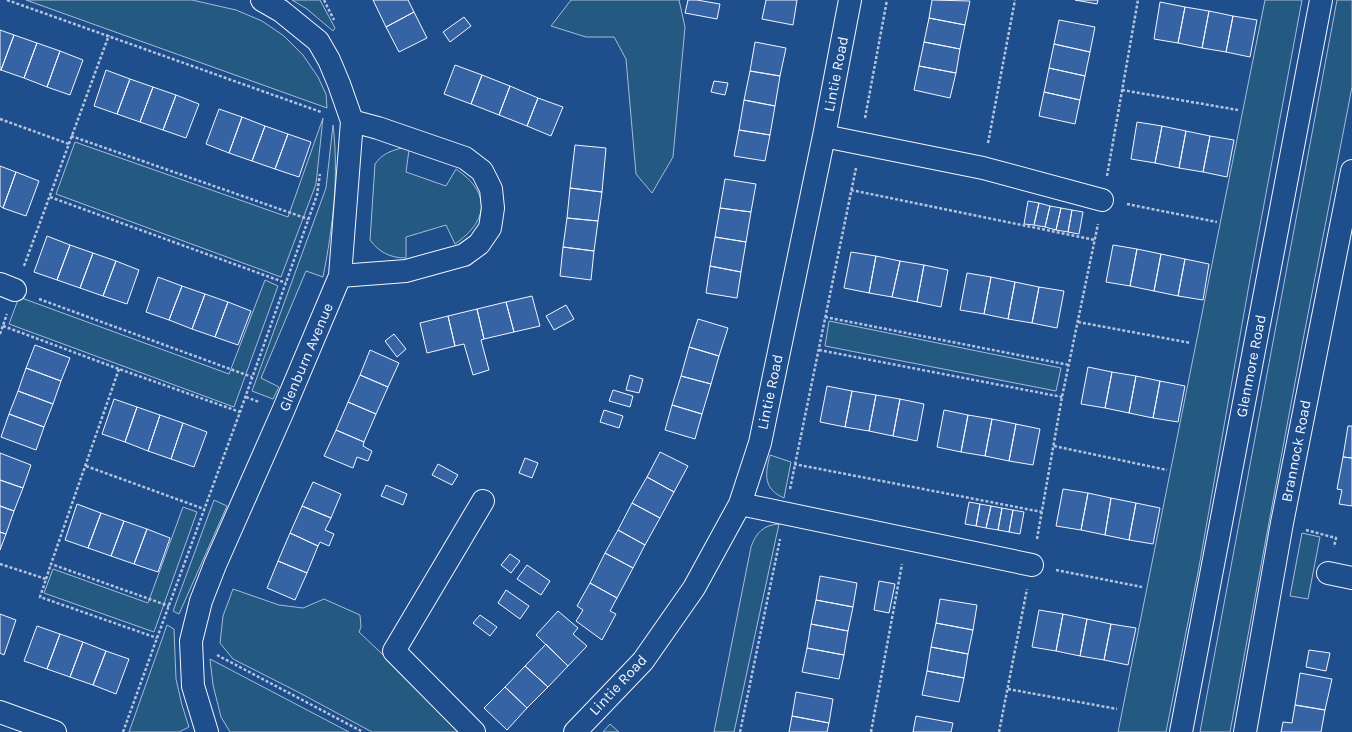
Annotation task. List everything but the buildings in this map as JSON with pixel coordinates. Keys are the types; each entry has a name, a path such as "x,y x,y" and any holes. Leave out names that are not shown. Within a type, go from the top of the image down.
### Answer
{"street":[{"name":"Glenburn Avenue","path":"207,732 193,686 191,641 201,601 340,276 352,121 332,66 318,41 281,12 262,0"},
{"name":"Lintie Road","path":"575,732 643,661 694,588 740,504 760,443 824,136 850,0"},
{"name":"Glenmore Road","path":"1181,732 1321,0"},
{"path":"340,276 406,271 464,255 479,244 490,228 493,208 491,189 482,171 465,158 378,128 352,121"},
{"path":"824,136 983,168 1102,200"},
{"name":"Brannock Road","path":"1245,732 1282,523 1344,246 1352,171"},
{"path":"474,732 394,652 483,502"},
{"path":"740,504 1032,565"},
{"path":"1328,573 1352,578"},
{"path":"0,712 55,732"}],"path":[{"path":"7,0 328,114 352,121"},
{"path":"740,732 861,144 887,0"},
{"path":"983,168 1015,0"},
{"path":"999,732 1042,512 1062,397 1102,200 1138,0"},
{"path":"0,334 3,326 8,287 50,197 68,144 109,36"},
{"path":"1122,90 1238,110"},
{"path":"0,119 68,144"},
{"path":"72,136 308,219"},
{"path":"123,732 286,283 317,195 320,173"},
{"path":"851,190 1094,240"},
{"path":"50,197 286,283"},
{"path":"1102,200 1217,222"},
{"path":"8,287 252,377"},
{"path":"825,317 1069,365"},
{"path":"1078,322 1191,343"},
{"path":"3,326 240,412"},
{"path":"819,350 1062,397"},
{"path":"119,369 40,597 157,638"},
{"path":"1054,446 1166,470"},
{"path":"794,464 1042,512"},
{"path":"86,466 204,509"},
{"path":"1282,523 1336,538 1328,573"},
{"path":"871,732 907,540"},
{"path":"0,564 46,579"},
{"path":"51,564 169,606"},
{"path":"1032,565 1142,587"},
{"path":"165,615 177,621 191,641 363,732"},
{"path":"1008,689 1117,709"}],"shaded area":[{"path":"26,0 192,0 236,10 262,21 284,36 303,55 318,77 326,94 327,108"},
{"path":"292,0 320,0 335,28 333,31 307,9"},
{"path":"571,0 679,0 685,27 673,157 652,193 636,174 626,59 614,37 586,37 551,26"},
{"path":"1265,0 1302,0 1249,285 1199,567 1166,732 1118,732"},
{"path":"1337,0 1352,0 1352,87 1230,732 1200,732"},
{"path":"323,118 316,184 281,277 56,194 75,142 288,217"},
{"path":"333,125 335,144 334,201 330,239 323,277 306,271 261,378 279,387 273,399 252,391 326,188"},
{"path":"402,148 409,150 406,172 446,186 456,169 475,187 480,197 481,206 479,216 474,226 455,244 446,225 406,237 406,258 385,254 370,240 375,164 387,153"},
{"path":"265,280 278,286 234,407 9,324 19,297 229,374"},
{"path":"829,321 1061,368 1056,391 825,346"},
{"path":"770,455 791,462 784,498 772,490 767,480 767,468"},
{"path":"214,500 227,506 179,614 173,611"},
{"path":"183,507 197,512 154,632 44,593 53,569 148,603"},
{"path":"779,524 734,732 714,732 751,547 755,538 764,528"},
{"path":"1302,533 1320,537 1308,599 1290,596"},
{"path":"233,589 279,605 303,608 324,599 360,615 361,627 359,632 464,732 372,732 233,659 220,643 223,616"},
{"path":"167,625 174,629 176,679 189,727 179,732 129,732"},
{"path":"210,659 349,732 230,732 221,717 213,685"},
{"path":"610,724 619,732 603,732"}]}
